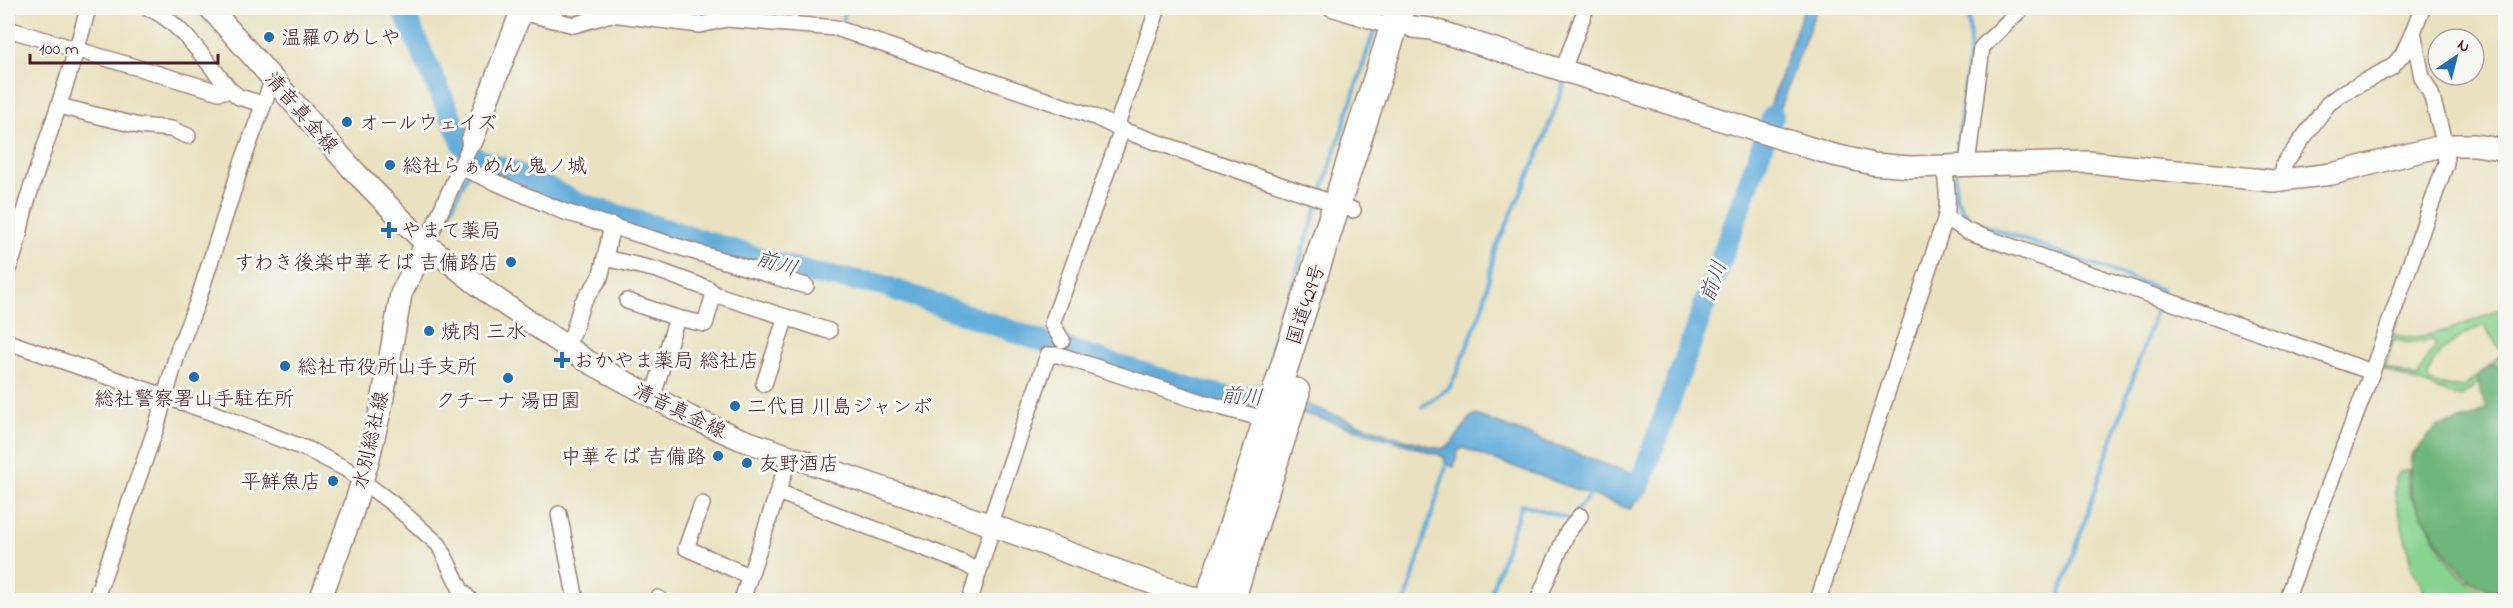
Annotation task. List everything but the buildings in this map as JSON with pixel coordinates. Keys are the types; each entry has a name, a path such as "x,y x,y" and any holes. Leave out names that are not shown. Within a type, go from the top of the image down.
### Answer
{"highway":[{"name":"国道429号","path":"1209,600 1288,386 1407,17"},
{"name":"国道429号","path":"1231,600 1275,419"}],"main road":[{"name":"清音真金線","path":"210,8 355,172 426,244 490,295 565,347 649,397 730,435 789,458 991,525 1199,600"},
{"path":"467,158 523,10"},
{"path":"1407,17 1431,28 1563,70 1830,154 1873,164 1910,167 2088,162 2256,180 2282,180 2332,174 2445,145 2475,145 2505,150"},
{"name":"水別総社線","path":"320,600 353,511 381,408 400,294 426,244"}],"street":[{"path":"8,269 17,246 27,201 59,106 88,8"},
{"path":"147,8 164,15 176,26 230,90 239,97 263,104"},
{"path":"1062,339 1052,324 1158,8"},
{"path":"1330,8 1382,24 1407,17"},
{"path":"1563,70 1586,8"},
{"path":"1818,600 1947,218 1948,198 1982,47 2022,8"},
{"path":"2282,180 2284,164 2328,104 2392,67 2403,54 2422,8"},
{"path":"523,10 574,25 611,14 700,24 726,19 840,30 1095,117 1119,128 1346,207"},
{"path":"8,30 76,48 219,92 230,90"},
{"path":"2286,600 2372,372 2446,163 2445,145 2431,94 2422,77 2413,32"},
{"path":"95,600 165,398 179,348 197,303 273,79"},
{"path":"59,106 139,126 171,129 188,136"},
{"path":"426,244 467,158 562,211 806,286"},
{"path":"1947,218 1967,231 2372,372"},
{"path":"565,347 573,333 582,303 600,278 612,225"},
{"path":"605,258 657,270 709,289 714,294 828,331"},
{"path":"627,301 677,318 705,324 714,294"},
{"path":"764,384 786,317"},
{"path":"649,397 656,386 677,318"},
{"path":"8,342 210,412 309,450 362,479 439,545 461,590 470,600"},
{"path":"970,600 991,525 1048,355 1059,355 1202,402 1275,419"},
{"path":"742,600 789,458"},
{"path":"778,492 963,563 977,571"},
{"path":"702,504 686,548 749,576"},
{"path":"559,514 576,600"},
{"path":"1538,600 1567,533 1580,516"}],"green space":[{"path":"2404,303 2406,305 2402,308 2394,331 2396,335 2407,337 2451,329 2505,307 2505,360 2460,398 2383,369 2379,364 2399,307","holes":["2484,325 2503,354 2463,388 2434,384 2428,380 2430,370 2440,353 2457,339","2394,339 2413,343 2432,339 2437,345 2429,354 2418,378 2385,367"]},
{"path":"2492,365 2506,372 2506,590 2501,591 2480,587 2467,578 2426,522 2409,485 2411,456 2437,427 2472,418 2487,408 2480,391 2478,376"},
{"path":"2408,469 2410,495 2447,558 2466,581 2478,589 2491,593 2505,592 2505,600 2429,600 2412,568 2395,495 2395,478 2400,472"}],"water":[{"path":"1804,8 1817,8 1768,139 1760,136"},
{"path":"1258,384 1349,421 1441,449 1451,444 1472,416 1476,415 1621,470 1634,472 1641,468 1648,470 1639,499 1630,509 1463,448 1458,451 1454,467 1445,463 1445,458 1440,455 1306,414 1231,401 1232,396"}],"waterway":[{"name":"前川","path":"402,8 464,146 473,157 528,178 578,203 809,273 879,284 1032,338 1190,388 1236,399 1261,394"},
{"path":"715,15 727,8"},
{"path":"842,24 845,8"},
{"path":"1379,15 1382,8"},
{"path":"1956,158 1970,42 1968,8"},
{"path":"1322,192 1374,31"},
{"path":"1422,407 1450,387 1456,375 1483,306 1495,250 1538,155 1565,82"},
{"name":"前川","path":"1630,492 1639,486 1773,116"},
{"path":"471,166 478,159"},
{"path":"1956,172 1957,200 1963,211 1975,222 2163,290 2162,292"},
{"path":"438,238 468,173"},
{"path":"1271,347 1319,202"},
{"path":"2058,600 2157,307"},
{"path":"1406,600 1448,460"},
{"path":"1576,511 1593,492"},
{"path":"1488,600 1522,504 1569,519"},
{"path":"1528,600 1547,554 1559,533"}],"place":[{"name":"温羅のめしや","path":"269,37"},
{"name":"オールウェイズ","path":"347,122"},
{"name":"総社らぁめん 鬼ノ城","path":"390,165"},
{"name":"やまて薬局","path":"389,230"},
{"name":"すわき後楽中華そば 吉備路店","path":"511,262"},
{"name":"焼肉 三水","path":"429,331"},
{"name":"おかやま薬局 総社店","path":"562,360"},
{"name":"総社市役所山手支所","path":"285,366"},
{"name":"総社警察署山手駐在所","path":"194,377"},
{"name":"クチーナ 湯田園","path":"508,378"},
{"name":"二代目 川島ジャンボ","path":"735,406"},
{"name":"中華そば 吉備路","path":"718,456"},
{"name":"友野酒店","path":"747,463"},
{"name":"平鮮魚店","path":"333,481"}]}
